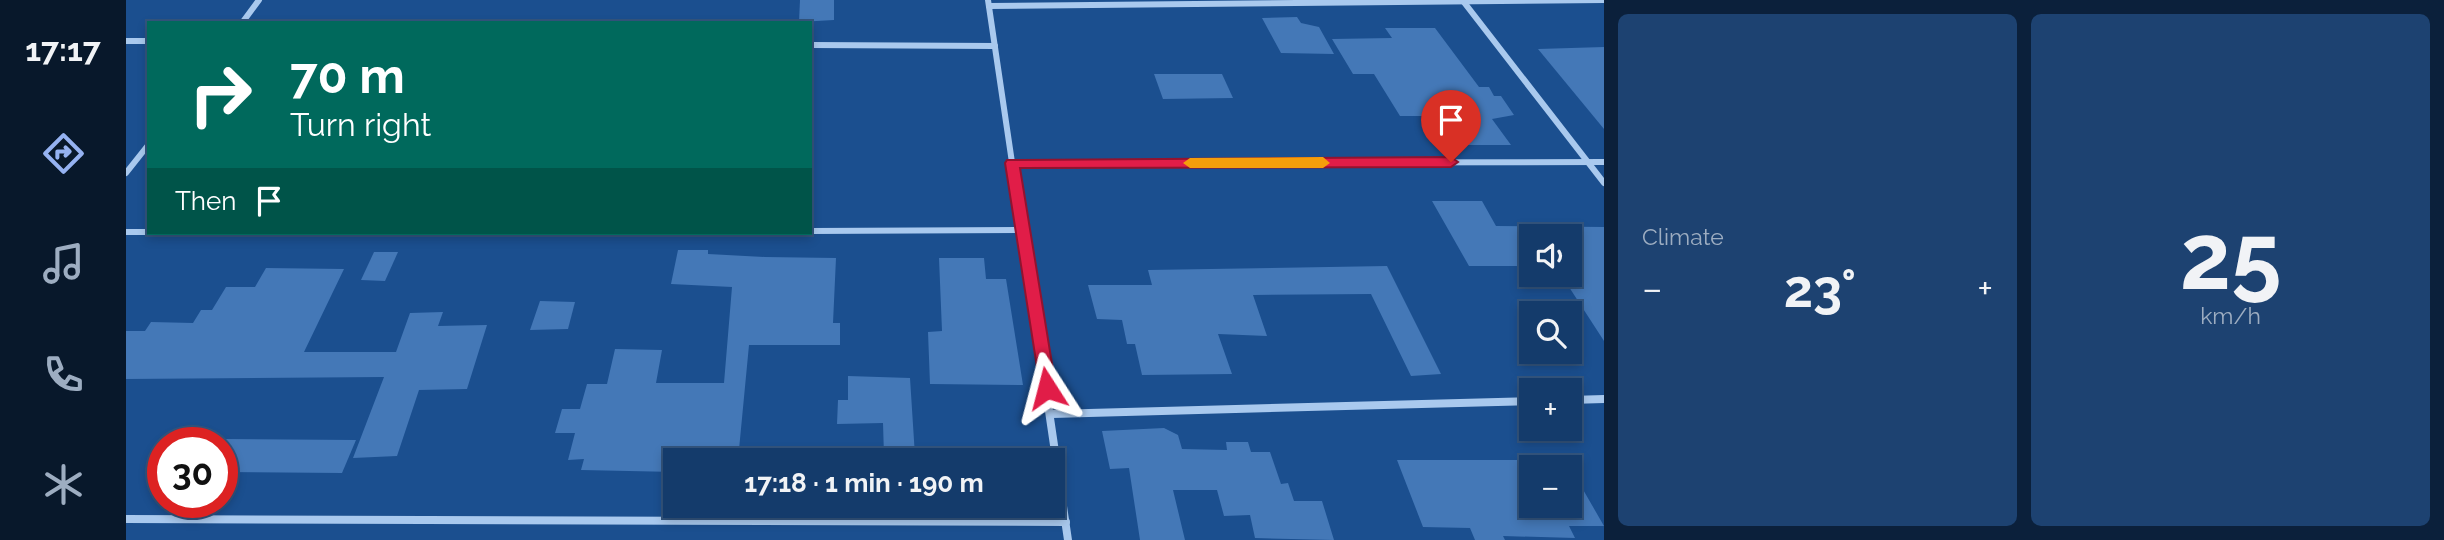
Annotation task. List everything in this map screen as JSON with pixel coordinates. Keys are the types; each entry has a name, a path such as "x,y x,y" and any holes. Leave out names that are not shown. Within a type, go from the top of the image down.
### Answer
{"street":[{"path":"244,21 260,0"},
{"path":"1068,540 1052,414 988,3 1604,0"},
{"path":"1463,1 1604,183"},
{"path":"126,41 147,41"},
{"path":"812,45 995,46"},
{"path":"126,173 147,147"},
{"path":"1012,163 1604,162"},
{"path":"812,231 1022,230"},
{"path":"126,232 147,232"},
{"path":"1582,400 1604,399"},
{"path":"1052,414 1519,401"},
{"path":"126,519 1066,522"}],"building":[{"path":"800,0 834,0 834,20 799,21"},
{"path":"1297,17 1301,23 1319,27 1334,54 1281,53 1262,18"},
{"path":"1385,28 1435,28 1479,87 1489,87 1494,96 1501,96 1514,115 1492,119 1511,145 1467,145 1449,116 1400,116 1374,74 1353,74 1332,39 1392,38"},
{"path":"1604,47 1604,129 1538,49"},
{"path":"1154,74 1222,74 1233,98 1163,99"},
{"path":"1432,201 1482,201 1496,226 1519,226 1519,266 1469,266"},
{"path":"1582,227 1604,227 1604,341 1582,307 1582,301 1578,301 1569,287 1582,287"},
{"path":"678,250 708,250 708,254 765,257 836,258 833,323 840,323 840,345 749,345 739,448 663,448 663,472 581,470 584,459 568,460 575,433 555,433 562,409 580,409 587,384 607,384 615,349 662,350 656,383 724,383 732,287 671,284"},
{"path":"374,252 398,252 385,281 361,280"},
{"path":"939,258 984,258 986,279 1006,279 1023,385 930,384 928,332 942,331"},
{"path":"1387,266 1441,374 1411,376 1371,294 1253,295 1267,336 1218,334 1232,374 1142,375 1135,344 1127,344 1122,320 1097,319 1088,285 1152,285 1148,270"},
{"path":"266,268 344,269 304,352 396,352 410,313 443,312 438,326 487,325 467,389 419,390 397,456 353,458 384,377 126,379 126,331 145,331 151,322 193,323 201,310 212,310 226,287 255,287"},
{"path":"540,301 575,302 568,329 530,330"},
{"path":"848,376 910,378 914,448 884,448 883,423 837,424 838,400 848,400"},
{"path":"1164,428 1178,435 1182,449 1227,450 1226,442 1248,442 1251,452 1270,452 1281,484 1288,483 1294,501 1322,501 1334,540 1255,538 1250,515 1224,516 1217,490 1173,490 1185,540 1140,540 1129,468 1110,469 1102,431"},
{"path":"238,439 356,440 342,473 238,472"},
{"path":"1397,460 1519,460 1519,518 1582,518 1582,488 1604,526 1569,526 1575,538 1503,536 1505,540 1475,540 1470,528 1423,527"}],"slow traffic":[{"path":"1190,163 1323,163"}],"route":[{"path":"1047,388 1012,163 1451,162"}]}
